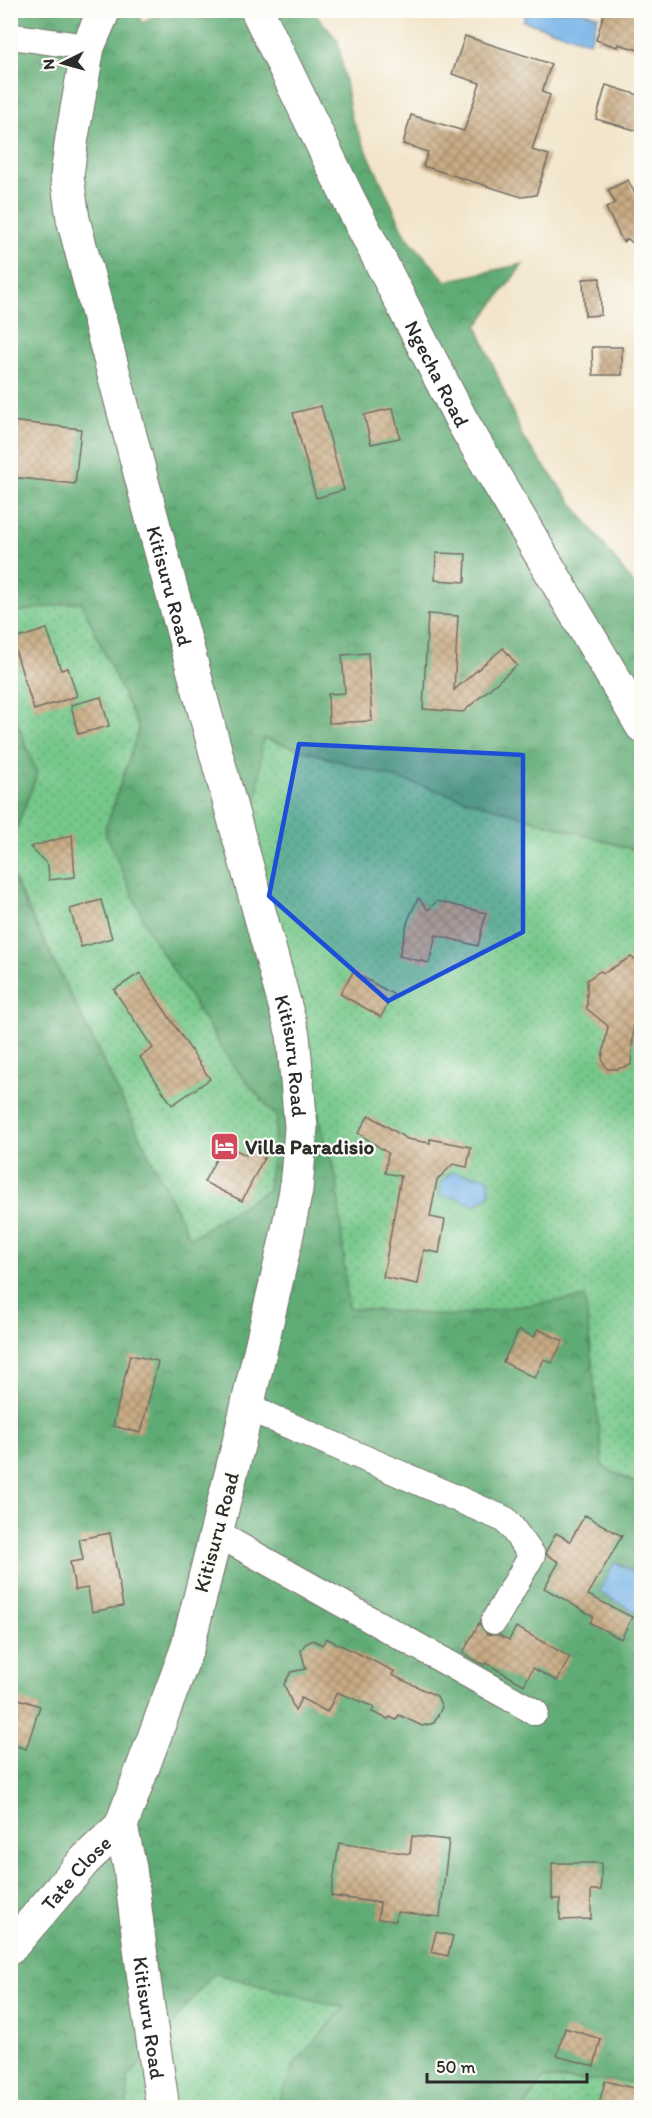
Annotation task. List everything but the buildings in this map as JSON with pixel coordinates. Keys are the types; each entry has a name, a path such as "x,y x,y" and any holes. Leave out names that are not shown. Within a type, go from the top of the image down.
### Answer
{"street":[{"name":"Kitisuru Road","path":"104,10 88,47 72,137 67,176 73,219 293,1035 301,1127 300,1160 285,1244 187,1649 121,1826 130,1868 144,1980 164,2108"},
{"name":"Ngecha Road","path":"257,10 348,198 462,421 642,726"},
{"path":"10,36 88,47"},
{"path":"247,1407 506,1521 532,1555 494,1621"},
{"path":"216,1533 535,1713"},
{"name":"Tate Close","path":"10,1948 85,1860 121,1826"}],"highlighted area":[{"path":"299,744 523,755 523,932 388,1001 269,896"}],"green space":[{"path":"10,11 136,11 143,23 161,11 313,11 338,41 351,117 406,236 446,281 523,264 477,326 523,438 641,594 641,852 263,738 250,875 337,1181 348,1308 453,1316 585,1297 603,1467 641,1486 641,2082 543,2079 524,2107 276,2107 294,2065 344,2008 214,1973 128,2078 127,2107 11,2107 10,873 190,1238 268,1190 277,1118 232,1064 148,930 105,831 139,729 81,601 11,613"},
{"path":"81,601 139,729 105,831 148,930 232,1064 277,1118 268,1190 190,1238 11,873 11,842 37,774 11,706 11,613"},
{"path":"10,706 37,774 11,842"},
{"path":"262,738 641,852 641,1486 603,1467 585,1298 453,1316 348,1308 337,1181 250,875"},
{"path":"214,1973 344,2008 294,2065 276,2107 127,2108 128,2078"},
{"path":"542,2079 641,2082 641,2107 524,2108"}],"water":[{"path":"527,11 581,11 598,16 590,42 523,21"},
{"path":"452,1172 489,1178 490,1194 475,1206 458,1198 440,1196 441,1182"},
{"path":"615,1562 641,1576 641,1615 599,1592"}],"place":[{"name":"Villa Paradisio","path":"224,1146"}]}
